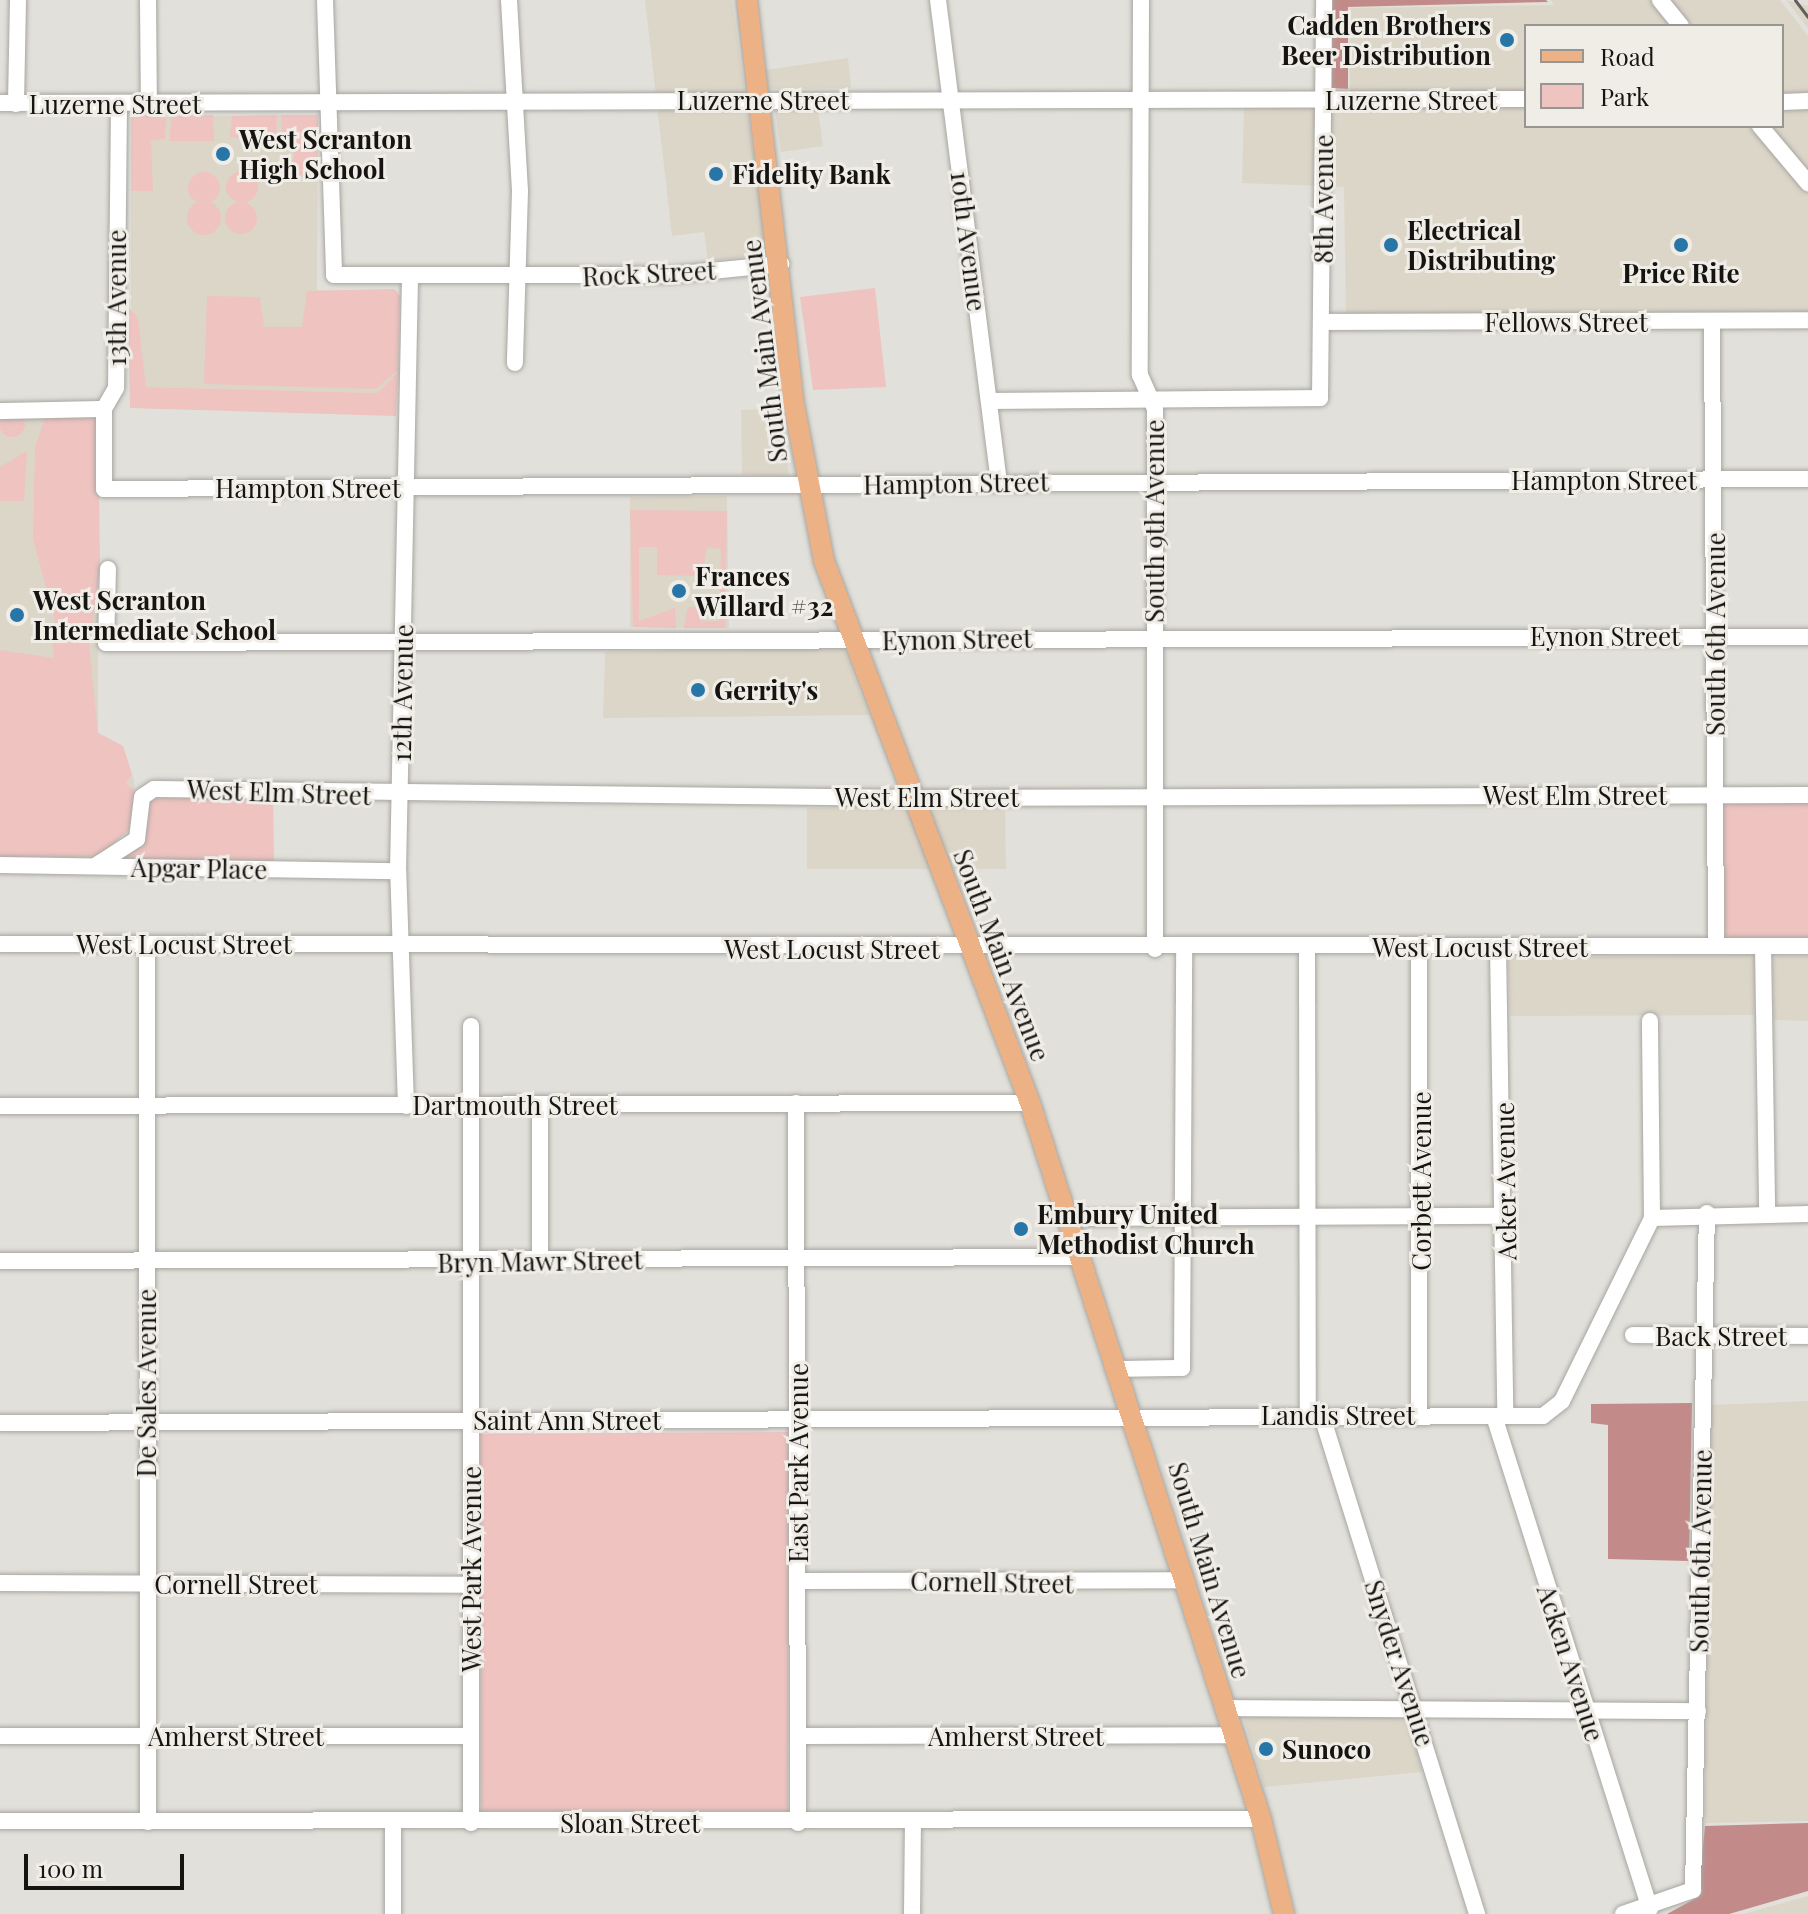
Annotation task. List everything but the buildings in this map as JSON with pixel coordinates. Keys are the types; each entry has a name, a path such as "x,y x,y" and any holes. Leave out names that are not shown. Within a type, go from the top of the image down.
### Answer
{"main road":[{"name":"South Main Avenue","path":"747,0 757,103 781,264 807,486 853,641 1030,1103 1261,1819 1284,1914"}],"street":[{"path":"8,104 18,0"},
{"path":"148,0 149,105"},
{"path":"325,0 327,106"},
{"path":"509,0 510,102 520,191 515,363"},
{"name":"10th Avenue","path":"938,0 995,401 999,480"},
{"name":"South 9th Avenue","path":"1141,0 1140,375 1155,408 1155,949"},
{"name":"8th Avenue","path":"1148,397 1320,398 1324,322 1324,0"},
{"path":"1660,0 1679,24"},
{"name":"Luzerne Street","path":"8,104 327,106 510,102 1524,99"},
{"path":"1784,102 1808,101"},
{"name":"13th Avenue","path":"104,489 104,409 116,388 119,105"},
{"name":"Rock Street","path":"327,106 334,275 410,280 517,279 781,264"},
{"path":"1762,128 1808,183"},
{"name":"12th Avenue","path":"406,1106 398,871 402,795 410,280"},
{"name":"Fellows Street","path":"1324,322 1808,320"},
{"name":"South 6th Avenue","path":"1712,322 1716,946"},
{"path":"995,401 1148,397"},
{"path":"0,411 104,409"},
{"name":"Hampton Street","path":"104,489 807,486 999,480 1808,479"},
{"name":"Eynon Street","path":"108,569 106,643 403,638 853,641 1155,636 1808,637"},
{"name":"West Elm Street","path":"95,866 137,839 142,797 154,789 402,795 915,798 1808,795"},
{"name":"Apgar Place","path":"0,865 398,871"},
{"name":"West Locust Street","path":"0,944 970,950 1808,946"},
{"name":"De Sales Avenue","path":"147,944 148,1822"},
{"name":"Acker Avenue","path":"1498,946 1507,1216 1500,1416"},
{"path":"1763,946 1767,1214"},
{"name":"Corbett Avenue","path":"1419,947 1422,1215 1419,1415"},
{"path":"1117,1369 1182,1368 1186,1214 1184,948"},
{"name":"Snyder Avenue","path":"1307,949 1306,1215 1314,1412 1414,1709 1477,1914"},
{"path":"1650,1021 1652,1218 1707,1213 1808,1214"},
{"name":"West Park Avenue","path":"471,1026 471,1823"},
{"name":"East Park Avenue","path":"796,1103 798,1823"},
{"name":"Dartmouth Street","path":"0,1106 1030,1103"},
{"path":"540,1106 540,1261"},
{"name":"South 6th Avenue","path":"1650,1909 1693,1890 1707,1213"},
{"path":"1067,1218 1186,1214 1507,1216"},
{"name":"Landis Street","path":"1133,1416 1314,1412 1543,1416 1562,1401 1652,1218"},
{"name":"Bryn Mawr Street","path":"0,1261 471,1263 1080,1257"},
{"name":"Back Street","path":"1633,1335 1808,1336"},
{"name":"Saint Ann Street","path":"0,1423 799,1421 1133,1416"},
{"name":"Acken Avenue","path":"1500,1416 1585,1710 1650,1909"},
{"name":"Cornell Street","path":"798,1581 1186,1580"},
{"name":"Cornell Street","path":"0,1583 471,1585"},
{"path":"1225,1708 1698,1711"},
{"name":"Amherst Street","path":"799,1736 1234,1735"},
{"name":"Amherst Street","path":"0,1736 471,1736"},
{"name":"Sloan Street","path":"0,1821 798,1823 1261,1819"},
{"path":"912,1914 913,1822"},
{"path":"393,1823 393,1914"},
{"path":"1623,1914 1650,1909"}],"shaded area":[{"path":"645,0 732,0 767,254 708,261 704,232 672,236"},
{"path":"1332,0 1548,2 1348,7 1348,89 1332,88"},
{"path":"1551,0 1780,0 1808,36 1808,312 1346,316 1344,187 1242,183 1244,107 1350,105 1350,8 1554,5"},
{"path":"1786,0 1808,6 1808,28"},
{"path":"848,58 851,88 768,89 765,70"},
{"path":"818,109 823,146 781,152 775,111"},
{"path":"318,115 317,290 397,291 399,371 377,393 146,387 131,304 131,117"},
{"path":"782,408 789,476 742,475 741,410"},
{"path":"98,409 98,733 123,746 134,780 134,825 94,857 0,857 0,411"},
{"path":"727,496 729,628 630,627 630,497"},
{"path":"843,647 869,715 603,718 605,652"},
{"path":"1005,805 1006,869 807,869 807,808"},
{"path":"1756,955 1754,1015 1510,1016 1508,958"},
{"path":"1773,956 1808,956 1808,1021 1774,1020"},
{"path":"1808,1401 1808,1821 1705,1823 1711,1405"},
{"path":"1692,1403 1689,1561 1608,1559 1608,1425 1591,1423 1591,1404"},
{"path":"1406,1714 1422,1772 1264,1787 1243,1716"},
{"path":"1808,1823 1808,1891 1729,1914 1667,1914 1698,1897 1705,1826"},
{"path":"1808,1896 1808,1914 1743,1914"}],"green space":[{"path":"213,115 214,141 170,141 171,116"},
{"path":"277,115 276,140 230,137 232,116"},
{"path":"281,115 318,115 318,175 292,177 295,138 282,137"},
{"path":"131,116 166,116 165,139 151,140 153,191 131,191"},
{"path":"242,171 253,176 258,187 253,198 242,203 231,198 226,187 231,176"},
{"path":"204,172 215,177 220,188 215,199 204,204 193,199 188,188 193,177"},
{"path":"204,201 216,206 221,218 216,230 204,235 192,230 187,218 192,206"},
{"path":"241,202 252,207 257,218 252,229 241,234 230,229 225,218 230,207"},
{"path":"875,288 886,387 813,390 800,297"},
{"path":"394,289 400,296 398,370 376,389 204,384 207,296 260,297 264,327 302,327 307,291"},
{"path":"128,306 138,318 146,387 377,393 398,372 396,416 130,408"},
{"path":"12,411 21,415 25,424 21,433 12,437 3,433 -1,424 3,415"},
{"path":"98,416 100,567 89,646 98,733 123,746 132,774 126,784 135,791 134,825 100,856 0,857 0,650 54,658 52,639 59,635 33,539 35,447 45,418"},
{"path":"27,451 24,501 0,501 0,467"},
{"path":"630,510 727,511 725,628 684,628 688,607 701,607 701,621 719,621 721,549 707,547 702,576 657,575 657,547 639,547 639,621 675,608 676,628 633,627"},
{"path":"273,794 274,863 110,863 145,841 151,796"},
{"path":"1722,800 1808,801 1808,938 1725,939"},
{"path":"789,1432 788,1811 481,1811 480,1434"}],"railway":[{"path":"1795,0 1808,17"}],"place":[{"name":"Cadden Brothers Beer Distribution","path":"1507,40"},
{"name":"West Scranton High School","path":"223,154"},
{"name":"Fidelity Bank","path":"716,174"},
{"name":"Electrical Distributing","path":"1391,245"},
{"name":"Price Rite","path":"1681,245"},
{"name":"Frances Willard #32","path":"679,591"},
{"name":"West Scranton Intermediate School","path":"17,615"},
{"name":"Gerrity's","path":"698,690"},
{"name":"Embury United Methodist Church","path":"1021,1229"},
{"name":"Sunoco","path":"1266,1749"}]}
